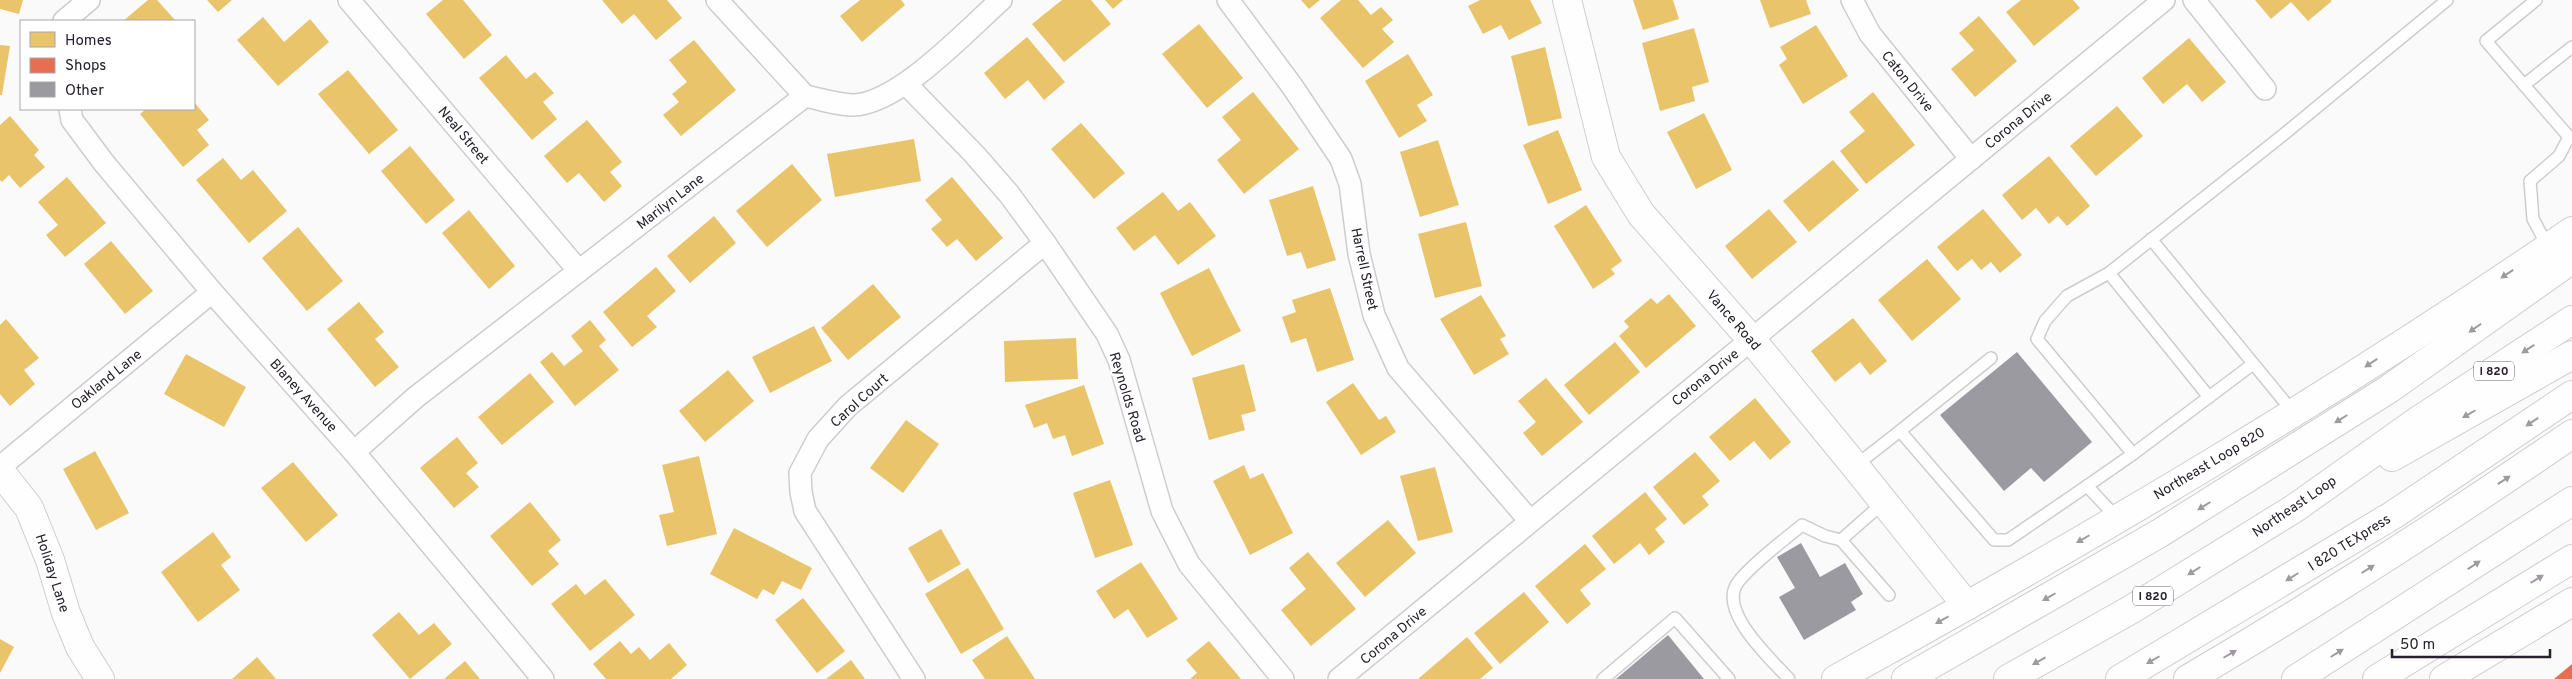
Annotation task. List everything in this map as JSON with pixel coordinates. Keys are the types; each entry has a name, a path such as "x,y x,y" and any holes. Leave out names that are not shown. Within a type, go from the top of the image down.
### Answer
{"main road":[{"name":"Vance Road","path":"1567,0 1606,158 1641,214 1751,339 1856,466 1967,606"},
{"name":"Northeast Loop 820","path":"1836,679 2118,519 2560,253 2572,231"},
{"path":"1906,679 2160,533 2389,389 2560,253"},
{"name":"Northeast Loop","path":"2008,679 2132,609 2295,508 2419,420 2572,320"},
{"path":"2295,508 2428,438 2572,355"},
{"name":"I 820 TEXpress","path":"2120,679 2393,515 2572,395"},
{"path":"2188,679 2422,534 2572,434"},
{"name":"Holiday Lane","path":"0,471 29,508 50,560 66,613 80,647 100,679"},
{"path":"2296,679 2572,500"},
{"path":"2376,679 2572,559"},
{"path":"2444,679 2572,602"}],"street":[{"path":"65,20 89,0"},
{"name":"Neal Street","path":"348,0 579,271"},
{"path":"717,0 804,96 854,105 879,98 906,84 1000,0"},
{"name":"Harrell Street","path":"1228,0 1292,86 1341,159 1350,184 1359,254 1374,315 1398,368 1530,521"},
{"name":"Caton Drive","path":"1852,0 1870,34 1970,159"},
{"name":"Corona Drive","path":"1339,679 2164,0"},
{"path":"2194,0 2265,89"},
{"name":"Reynolds Road","path":"906,84 1009,194 1107,334 1119,360 1162,511 1189,564 1283,679"},
{"name":"Marilyn Lane","path":"354,452 416,397 804,96"},
{"name":"Blaney Avenue","path":"70,110 72,120 104,163 212,292 354,452 543,679"},
{"name":"Carol Court","path":"914,679 805,511 800,473 818,439 848,406 1045,243"},
{"name":"Oakland Lane","path":"0,467 212,292"}],"lane":[{"path":"2133,454 2037,340 2045,321 2067,296 2109,272 2283,135 2447,0"},
{"path":"2536,0 2486,41 2569,137 2559,156 2530,181 2534,219 2560,253"},
{"path":"2524,85 2572,47"},
{"path":"2151,239 2293,412"},
{"path":"2109,272 2209,397"},
{"path":"1856,466 1991,358"},
{"path":"1900,431 1994,540 2008,540 2133,454 2253,364"},
{"path":"2087,486 2118,519"},
{"path":"1841,540 1884,502"},
{"path":"1789,679 1740,622 1732,600 1738,582 1802,524 1825,536 1841,540 1889,595"},
{"path":"1602,679 1675,618 1729,679"}],"building: Homes":[{"path":"0,0 23,0 19,14 0,9"},
{"path":"148,0 157,0 175,20 124,20"},
{"path":"207,0 232,0 218,12"},
{"path":"443,0 463,0 492,35 464,59 426,14"},
{"path":"602,0 667,0 682,18 656,40 634,14 622,24"},
{"path":"860,0 901,0 905,5 862,42 840,16"},
{"path":"1062,0 1091,0 1111,24 1064,62 1032,24"},
{"path":"1105,0 1123,0 1113,9"},
{"path":"1301,0 1320,0 1309,9"},
{"path":"1341,0 1358,0 1371,15 1381,7 1393,20 1382,29 1394,42 1363,68 1320,18"},
{"path":"1480,0 1530,0 1542,23 1509,40 1501,25 1483,34 1468,6"},
{"path":"1633,0 1673,0 1679,19 1643,30"},
{"path":"1760,0 1806,0 1811,14 1770,28"},
{"path":"2021,0 2073,0 2080,8 2034,46 2006,12"},
{"path":"2255,0 2332,1 2308,21 2291,2 2271,19"},
{"path":"1979,16 2017,61 1975,97 1951,69 1974,50 1959,33"},
{"path":"263,17 284,42 310,19 329,42 278,86 237,40"},
{"path":"1199,24 1243,78 1207,108 1162,54"},
{"path":"1816,25 1848,76 1803,104 1779,65 1787,59 1780,47"},
{"path":"1694,28 1709,82 1692,87 1695,101 1660,111 1642,43"},
{"path":"1027,37 1065,82 1044,100 1028,80 1005,99 984,73"},
{"path":"2189,38 2226,82 2202,102 2187,84 2163,104 2142,78"},
{"path":"694,40 736,90 681,136 663,115 679,102 672,94 687,82 669,60"},
{"path":"0,45 10,46 2,95 0,95"},
{"path":"1545,47 1562,118 1528,126 1511,56"},
{"path":"1408,54 1433,95 1417,105 1427,121 1399,138 1365,81"},
{"path":"506,55 526,79 535,72 554,93 543,102 557,119 532,140 479,78"},
{"path":"348,70 398,130 369,154 318,94"},
{"path":"1253,92 1299,149 1244,194 1217,160 1241,140 1222,117"},
{"path":"1873,92 1915,145 1866,184 1840,151 1865,131 1849,112"},
{"path":"195,103 209,120 197,130 209,145 183,167 140,114 145,110 195,110"},
{"path":"2117,106 2143,136 2096,176 2070,146"},
{"path":"1704,113 1732,170 1696,189 1667,132"},
{"path":"10,116 39,150 34,155 45,167 20,188 9,175 2,182 0,180 0,125"},
{"path":"587,120 622,162 610,172 622,186 604,202 579,173 567,183 544,156"},
{"path":"1081,123 1125,173 1094,199 1051,149"},
{"path":"1558,130 1582,190 1548,204 1523,145"},
{"path":"914,139 921,181 835,197 827,154"},
{"path":"1438,140 1459,205 1420,217 1400,152"},
{"path":"410,146 455,200 426,224 381,171"},
{"path":"2049,156 2090,206 2067,226 2058,216 2049,224 2036,208 2022,220 2002,195"},
{"path":"223,158 241,180 253,170 287,211 249,243 196,180"},
{"path":"1833,160 1859,190 1809,232 1783,201"},
{"path":"792,164 822,200 767,247 736,211"},
{"path":"67,177 106,223 65,257 46,235 58,225 38,202"},
{"path":"952,177 1003,238 976,261 957,239 947,247 931,229 942,220 925,200"},
{"path":"1313,186 1336,260 1307,269 1301,252 1287,256 1269,200"},
{"path":"1163,192 1178,211 1190,202 1216,236 1178,265 1155,235 1134,251 1116,228"},
{"path":"1586,205 1622,261 1611,269 1615,274 1593,289 1554,226"},
{"path":"1769,209 1797,242 1752,279 1725,246"},
{"path":"1983,209 2022,255 2000,273 1991,262 1981,270 1972,259 1957,271 1937,247"},
{"path":"469,210 515,266 489,289 442,233"},
{"path":"714,216 736,243 690,283 667,256"},
{"path":"1466,222 1482,286 1435,298 1418,234"},
{"path":"298,227 343,281 307,311 262,258"},
{"path":"111,241 153,291 125,314 84,264"},
{"path":"1927,259 1961,299 1912,341 1878,300"},
{"path":"656,267 676,291 647,316 657,327 632,347 603,312"},
{"path":"1209,268 1241,331 1192,356 1160,293"},
{"path":"873,284 901,317 848,360 821,328"},
{"path":"1330,288 1354,360 1317,372 1306,338 1291,343 1282,317 1296,312 1292,300"},
{"path":"1669,294 1696,326 1646,368 1619,336 1629,327 1624,321 1651,298 1657,304"},
{"path":"1481,295 1506,336 1500,339 1509,354 1474,375 1440,319"},
{"path":"359,302 384,332 375,339 399,367 375,387 327,329"},
{"path":"1853,318 1887,361 1870,375 1860,362 1835,382 1811,351"},
{"path":"6,319 39,358 24,370 35,384 10,406 0,394 0,325"},
{"path":"590,320 606,340 599,346 619,370 575,406 540,362 552,352 564,366 583,351 571,336"},
{"path":"814,326 832,361 770,393 752,357"},
{"path":"1076,338 1078,379 1005,382 1004,341"},
{"path":"1615,342 1640,372 1589,415 1564,385"},
{"path":"186,354 246,387 224,427 164,394"},
{"path":"1244,364 1256,411 1241,415 1245,430 1209,440 1192,378"},
{"path":"728,370 754,401 705,442 679,411"},
{"path":"530,373 554,402 502,445 478,417"},
{"path":"1546,378 1583,422 1542,456 1523,433 1536,422 1518,401"},
{"path":"1353,383 1379,420 1386,416 1396,432 1361,455 1326,402"},
{"path":"1084,385 1104,444 1072,456 1065,435 1053,439 1047,423 1034,428 1025,405"},
{"path":"1755,398 1791,442 1770,460 1754,441 1730,461 1709,437"},
{"path":"906,420 939,444 903,493 870,468"},
{"path":"457,437 478,463 466,473 479,487 454,508 420,468"},
{"path":"95,451 129,513 96,530 63,469"},
{"path":"1695,452 1720,481 1702,496 1709,505 1684,525 1653,487"},
{"path":"699,456 717,534 667,546 659,515 674,512 662,465"},
{"path":"293,462 338,515 306,542 261,488"},
{"path":"1244,465 1250,479 1263,473 1293,533 1250,555 1213,481"},
{"path":"1435,467 1453,532 1418,541 1400,476"},
{"path":"1110,480 1133,545 1095,558 1073,493"},
{"path":"1645,492 1667,519 1655,529 1665,542 1649,555 1640,543 1614,564 1592,536"},
{"path":"530,502 561,540 548,551 559,564 532,586 490,536"},
{"path":"1388,520 1416,553 1365,597 1336,563"},
{"path":"734,528 812,568 801,590 782,581 774,595 763,589 757,599 710,574"},
{"path":"941,529 961,564 928,583 908,548"},
{"path":"213,532 231,557 221,565 240,590 198,622 161,572"},
{"path":"1585,544 1606,569 1580,590 1591,604 1567,624 1535,586"},
{"path":"1308,552 1356,609 1311,646 1281,610 1306,589 1289,568"},
{"path":"1141,562 1178,619 1147,638 1128,609 1114,619 1096,591"},
{"path":"968,568 1004,629 961,654 925,594"},
{"path":"605,579 635,615 590,651 551,604 576,584 585,595"},
{"path":"1524,592 1549,622 1500,664 1474,633"},
{"path":"803,598 845,651 817,673 775,620"},
{"path":"399,612 419,635 434,623 452,644 410,679 372,635"},
{"path":"1007,636 1035,679 985,679 972,660"},
{"path":"1467,637 1493,668 1480,679 1418,679"},
{"path":"0,639 14,647 0,673"},
{"path":"620,641 631,654 639,647 650,660 669,643 687,665 671,679 606,679 593,664"},
{"path":"1209,641 1241,679 1190,679 1197,673 1186,660"},
{"path":"257,657 276,679 232,679"},
{"path":"851,660 865,679 826,679"},
{"path":"465,661 480,679 444,679"}],"building: Shops":[{"path":"2572,664 2572,679 2554,679"}],"building: Other":[{"path":"2017,352 2092,442 2044,482 2031,468 2004,491 1940,415"},
{"path":"1801,543 1820,577 1845,563 1863,594 1851,602 1856,610 1804,640 1779,597 1795,588 1777,557"},
{"path":"1668,635 1704,679 1616,679"}]}
